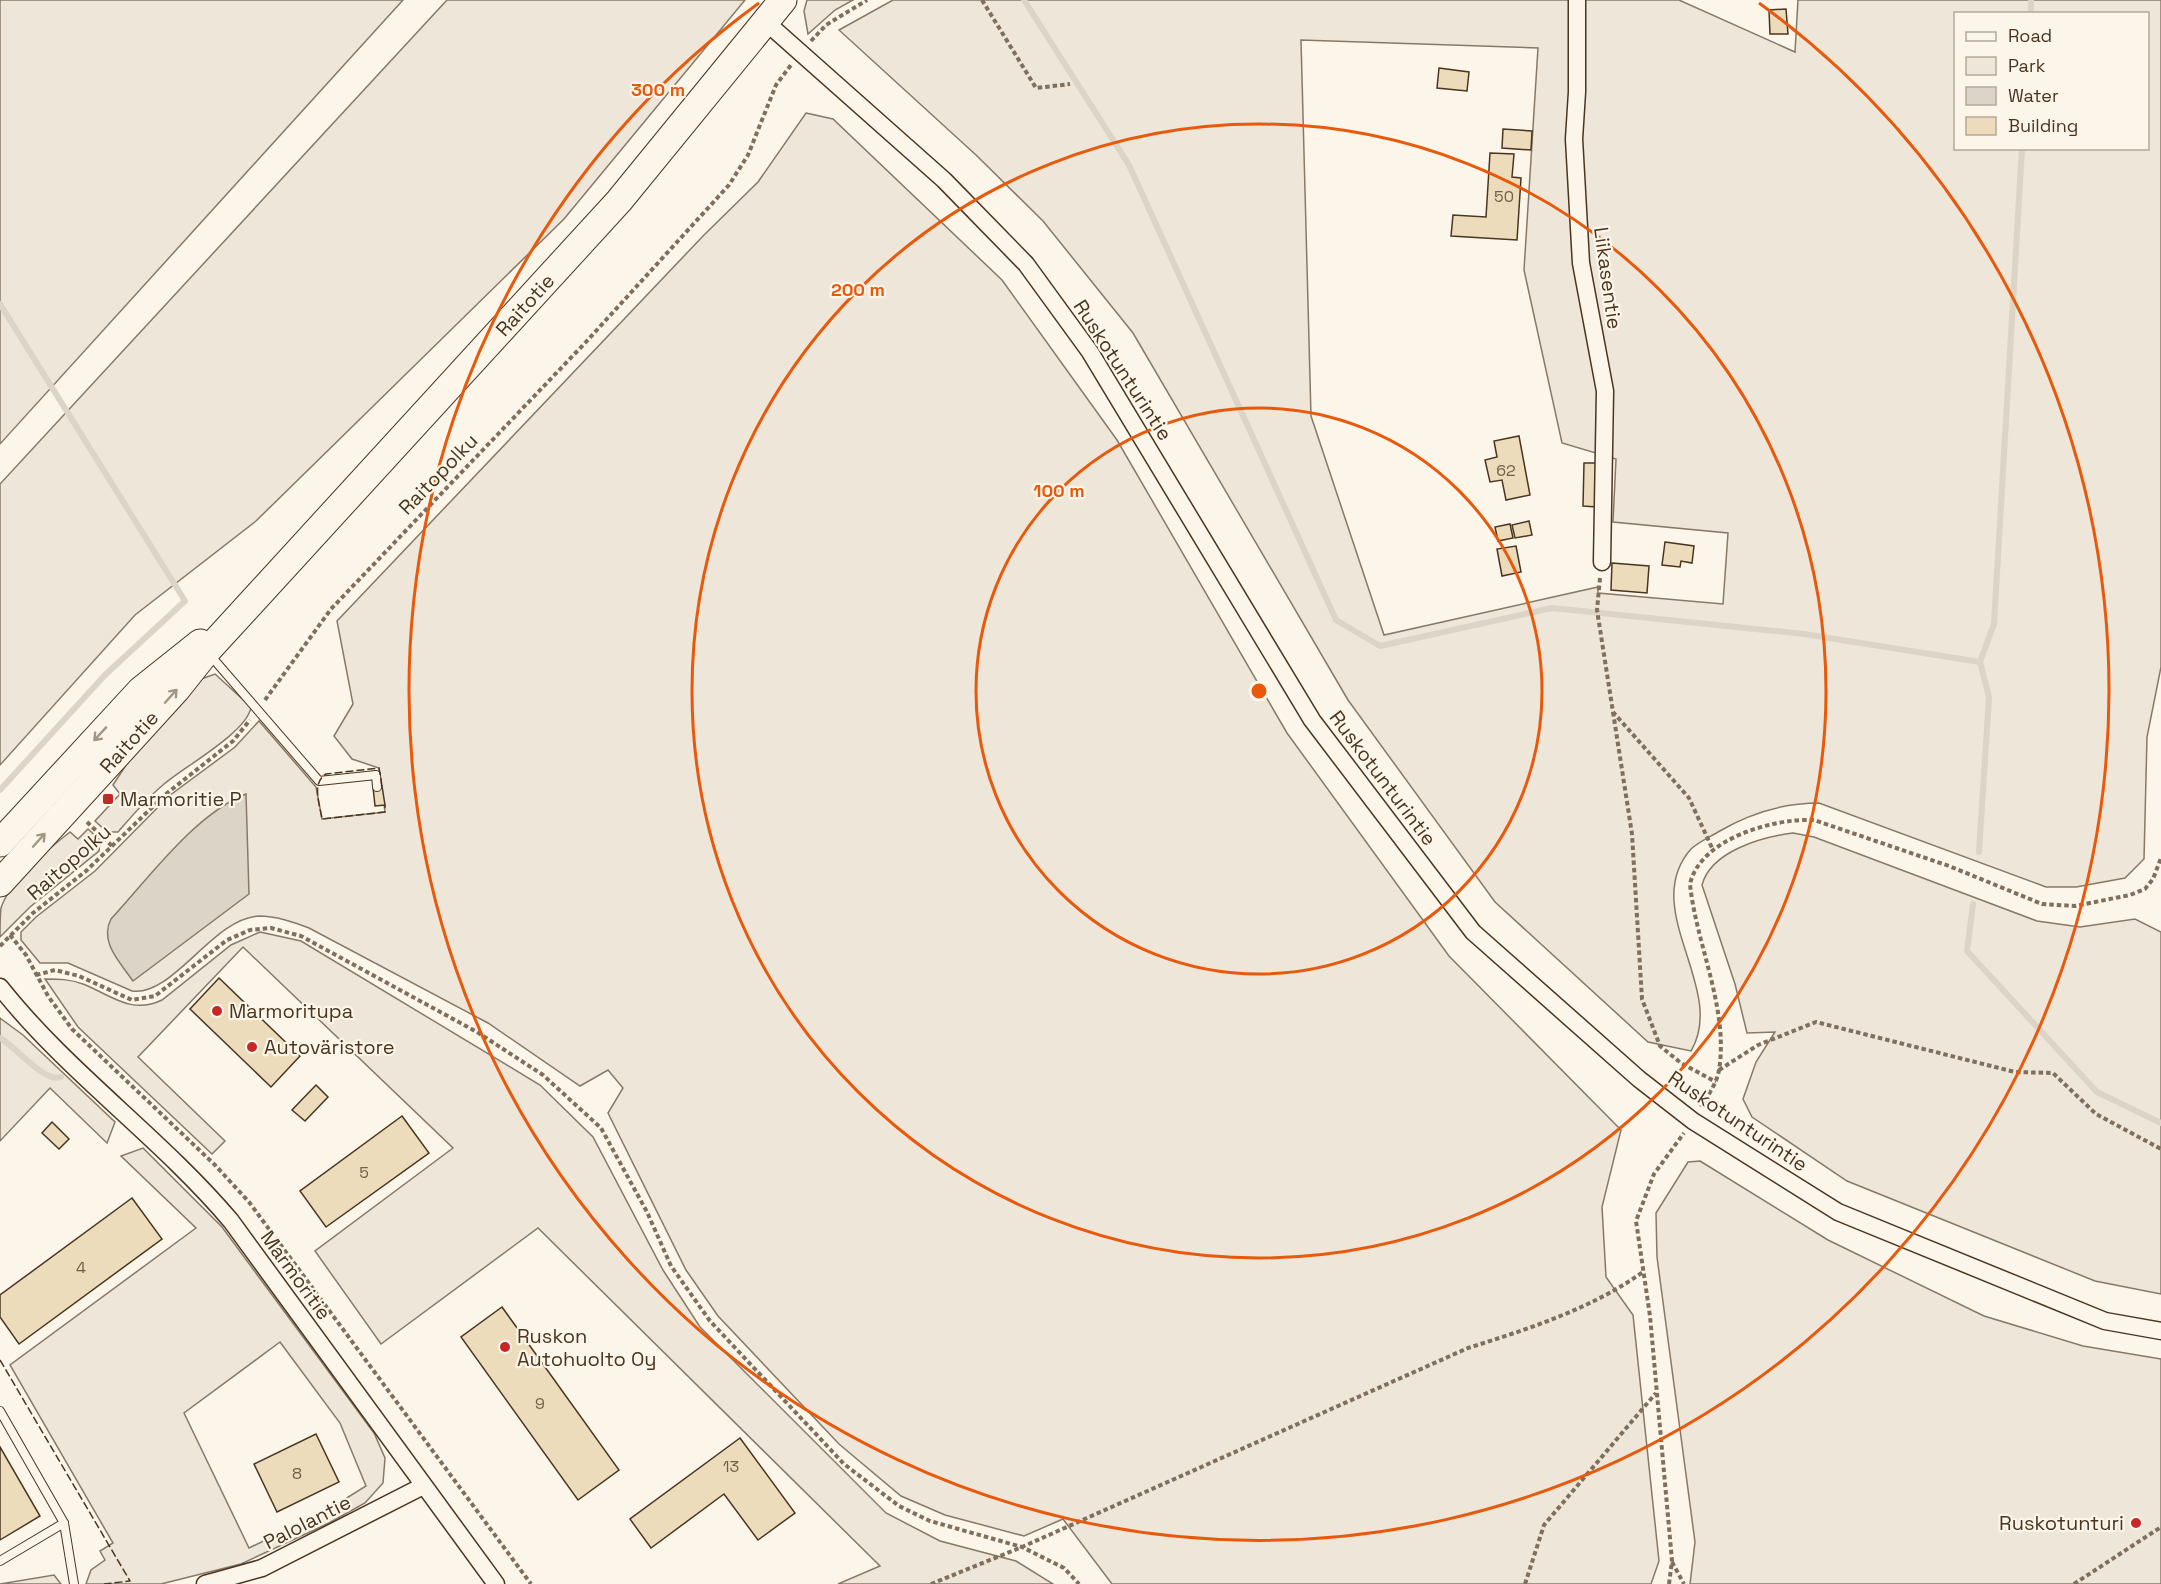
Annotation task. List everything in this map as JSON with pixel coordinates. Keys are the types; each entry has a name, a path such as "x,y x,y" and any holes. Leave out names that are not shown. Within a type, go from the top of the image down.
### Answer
{"main road":[{"name":"Raitotie","path":"0,843 141,690 203,647 255,599 619,201 783,0"},
{"name":"Raitotie","path":"0,883 176,690 203,647"}],"street":[{"name":"Liikasentie","path":"1577,0 1577,92 1574,140 1581,263 1605,391 1602,562"},
{"name":"Ruskotunturintie","path":"765,22 944,180 1026,264 1090,352 1312,720 1473,932 1639,1079 1693,1121 1838,1212 2105,1321 2161,1330"},
{"name":"Marmoritie","path":"0,987 27,1022 216,1203 496,1584"},
{"name":"Marmoritie","path":"0,1006 27,1022"},
{"name":"Palolantie","path":"205,1584 262,1568 423,1486"}],"lane":[{"path":"203,647 319,781 376,775 377,786"},
{"path":"0,1411 64,1523 74,1584"},
{"path":"0,1561 64,1523"}],"path":[{"name":"Raitopolku","path":"0,946 33,913 86,871 166,794 233,741 331,609 601,327 729,185 748,155 776,85 801,52 826,25 867,0"},
{"path":"982,0 1036,88 1070,84"},
{"path":"1602,562 1597,610 1632,834 1642,999 1660,1046 1681,1063 1716,1082"},
{"path":"1613,712 1689,798 1713,850"},
{"path":"1669,1584 1672,1561 1650,1316 1636,1221 1654,1174 1693,1121 1716,1082 1719,1070 1720,1046 1713,990 1692,903 1690,885 1693,870 1713,850 1747,832 1796,819 1814,820 1949,866 2042,904 2075,906 2130,895 2145,889 2153,879 2161,858"},
{"path":"86,821 112,846"},
{"path":"36,975 55,970 79,976 132,1000 155,996 227,940 250,930 271,928 301,936 477,1032 543,1075 601,1128 647,1212 671,1266 710,1321 844,1464 898,1506 930,1521 1022,1547 1064,1568 1079,1584"},
{"path":"1719,1070 1758,1046 1816,1022 2015,1072 2053,1073 2096,1114 2161,1149"},
{"path":"931,1584 1022,1547 1468,1348 1535,1326 1619,1289 1643,1272"},
{"path":"1525,1584 1544,1525 1656,1393"},
{"path":"2076,1583 2161,1527"},
{"path":"1672,1561 1684,1584"}],"green space":[{"path":"0,0 403,0 0,444"},
{"path":"447,0 745,0 564,219 256,521 135,615 0,765 0,484"},
{"path":"807,0 853,0 835,10 808,34 804,11"},
{"path":"893,0 1679,0 1795,52 1798,0 2161,0 2161,667 2147,737 2144,859 2125,878 2076,887 2046,887 1819,803 1779,807 1754,814 1694,846 1677,872 1674,897 1677,923 1699,1002 1699,1027 1691,1051 1648,1042 1495,902 1348,700 1133,333 1043,221 976,155 839,30","holes":["1301,40 1538,48 1524,270 1562,443 1616,459 1613,522 1728,533 1723,604 1598,593 1598,587 1384,635 1311,416"]},
{"path":"806,113 833,119 1002,280 1117,440 1287,733 1449,956 1621,1130 1602,1207 1606,1277 1633,1315 1659,1561 1651,1584 1112,1584 1063,1519 1024,1536 945,1515 901,1496 839,1444 718,1316 686,1270 608,1113 623,1088 608,1070 580,1086 488,1023 309,928 278,918 259,916 242,920 209,942 163,982 147,990 132,991 68,963 40,963 21,940 21,932 36,917 95,871 169,796 235,747 259,721 316,787 322,819 385,812 379,768 352,759 334,736 353,704 337,621 704,235 758,182"},
{"path":"215,674 251,707 247,717 227,738 157,790 118,832 107,832 95,821 120,794 113,785 128,762 201,679"},
{"path":"88,829 100,840 99,851 30,907 0,937 1,908 12,887 40,857 70,832 78,839"},
{"path":"1793,833 1814,837 2037,921 2080,927 2135,919 2161,932 2161,1294 2095,1281 1847,1181 1752,1117 1743,1099 1756,1062 1775,1032 1747,1033 1735,984 1702,885 1707,873 1716,863 1739,848 1767,838"},
{"path":"260,932 301,941 540,1085 593,1137 663,1270 700,1327 886,1513 940,1541 1016,1561 1053,1584 838,1584 880,1566 538,1228 381,1344 315,1251 453,1148 243,947 138,1057 225,1141 212,1154 78,1027 45,979 78,982 121,1002 151,1004 162,1000 231,945"},
{"path":"0,1018 23,1035 115,1122 107,1143 50,1088 0,1141"},
{"path":"143,1148 222,1227 374,1433 385,1458 383,1483 365,1503 329,1523 241,1564 161,1584 86,1584 91,1570 105,1560 100,1551 113,1543 10,1365 196,1228 121,1156","holes":["280,1342 340,1423 366,1486 326,1511 249,1548 184,1413"]},
{"path":"1700,1161 1828,1240 1984,1316 2083,1346 2161,1359 2161,1584 1690,1584 1695,1542 1657,1257 1656,1213 1688,1162"},
{"path":"54,1575 61,1584 0,1584"}],"water":[{"path":"246,794 249,894 133,981 109,944 108,927 111,919 191,832 227,803"}],"building":[{"path":"1786,9 1788,34 1770,34 1769,10"},
{"path":"1439,68 1469,72 1467,91 1437,88"},
{"path":"1503,129 1532,131 1531,150 1502,148"},
{"path":"1490,153 1514,154 1512,177 1521,178 1517,240 1451,236 1453,215 1486,217"},
{"path":"1519,436 1530,495 1506,500 1502,480 1490,482 1485,460 1497,457 1494,441"},
{"path":"1584,463 1598,463 1597,507 1583,506"},
{"path":"1529,521 1532,535 1515,538 1512,525"},
{"path":"1510,524 1513,538 1498,541 1495,527"},
{"path":"1665,542 1694,546 1692,563 1681,561 1680,567 1662,565"},
{"path":"1516,546 1521,572 1502,576 1497,549"},
{"path":"1612,563 1649,566 1647,593 1611,590"},
{"path":"382,786 385,805 375,806 373,787"},
{"path":"219,978 300,1056 271,1087 190,1009"},
{"path":"316,1085 328,1097 305,1121 292,1110"},
{"path":"402,1116 429,1153 326,1227 300,1191"},
{"path":"52,1122 69,1139 59,1149 42,1133"},
{"path":"132,1198 162,1239 19,1344 0,1317 0,1295"},
{"path":"502,1307 619,1470 578,1500 461,1337"},
{"path":"316,1434 339,1482 277,1512 254,1464"},
{"path":"740,1438 795,1513 758,1540 724,1494 651,1548 630,1519"},
{"path":"0,1447 40,1516 0,1540"}],"waterway":[{"path":"1024,0 1129,165 1336,620 1380,646 1552,608 1804,634 1980,662 1989,697 1979,852"},
{"path":"2031,0 2031,12"},
{"path":"1980,662 1994,624 2022,150"},
{"path":"0,304 185,601 105,675 0,790"},
{"path":"1973,904 1967,951 2097,1092 2161,1123"},
{"path":"0,1038 46,1075 61,1077"}],"fence":[{"path":"382,786 379,768 326,774 319,783 318,801 322,819 385,812 385,805"},
{"path":"0,1360 130,1581 104,1584"}],"place":[{"name":"Marmoritie P","path":"108,799"},
{"name":"Marmoritupa","path":"217,1011"},
{"name":"Autoväristore","path":"252,1047"},
{"name":"Ruskon Autohuolto Oy","path":"505,1347"},
{"name":"Ruskotunturi","path":"2136,1523"}]}
